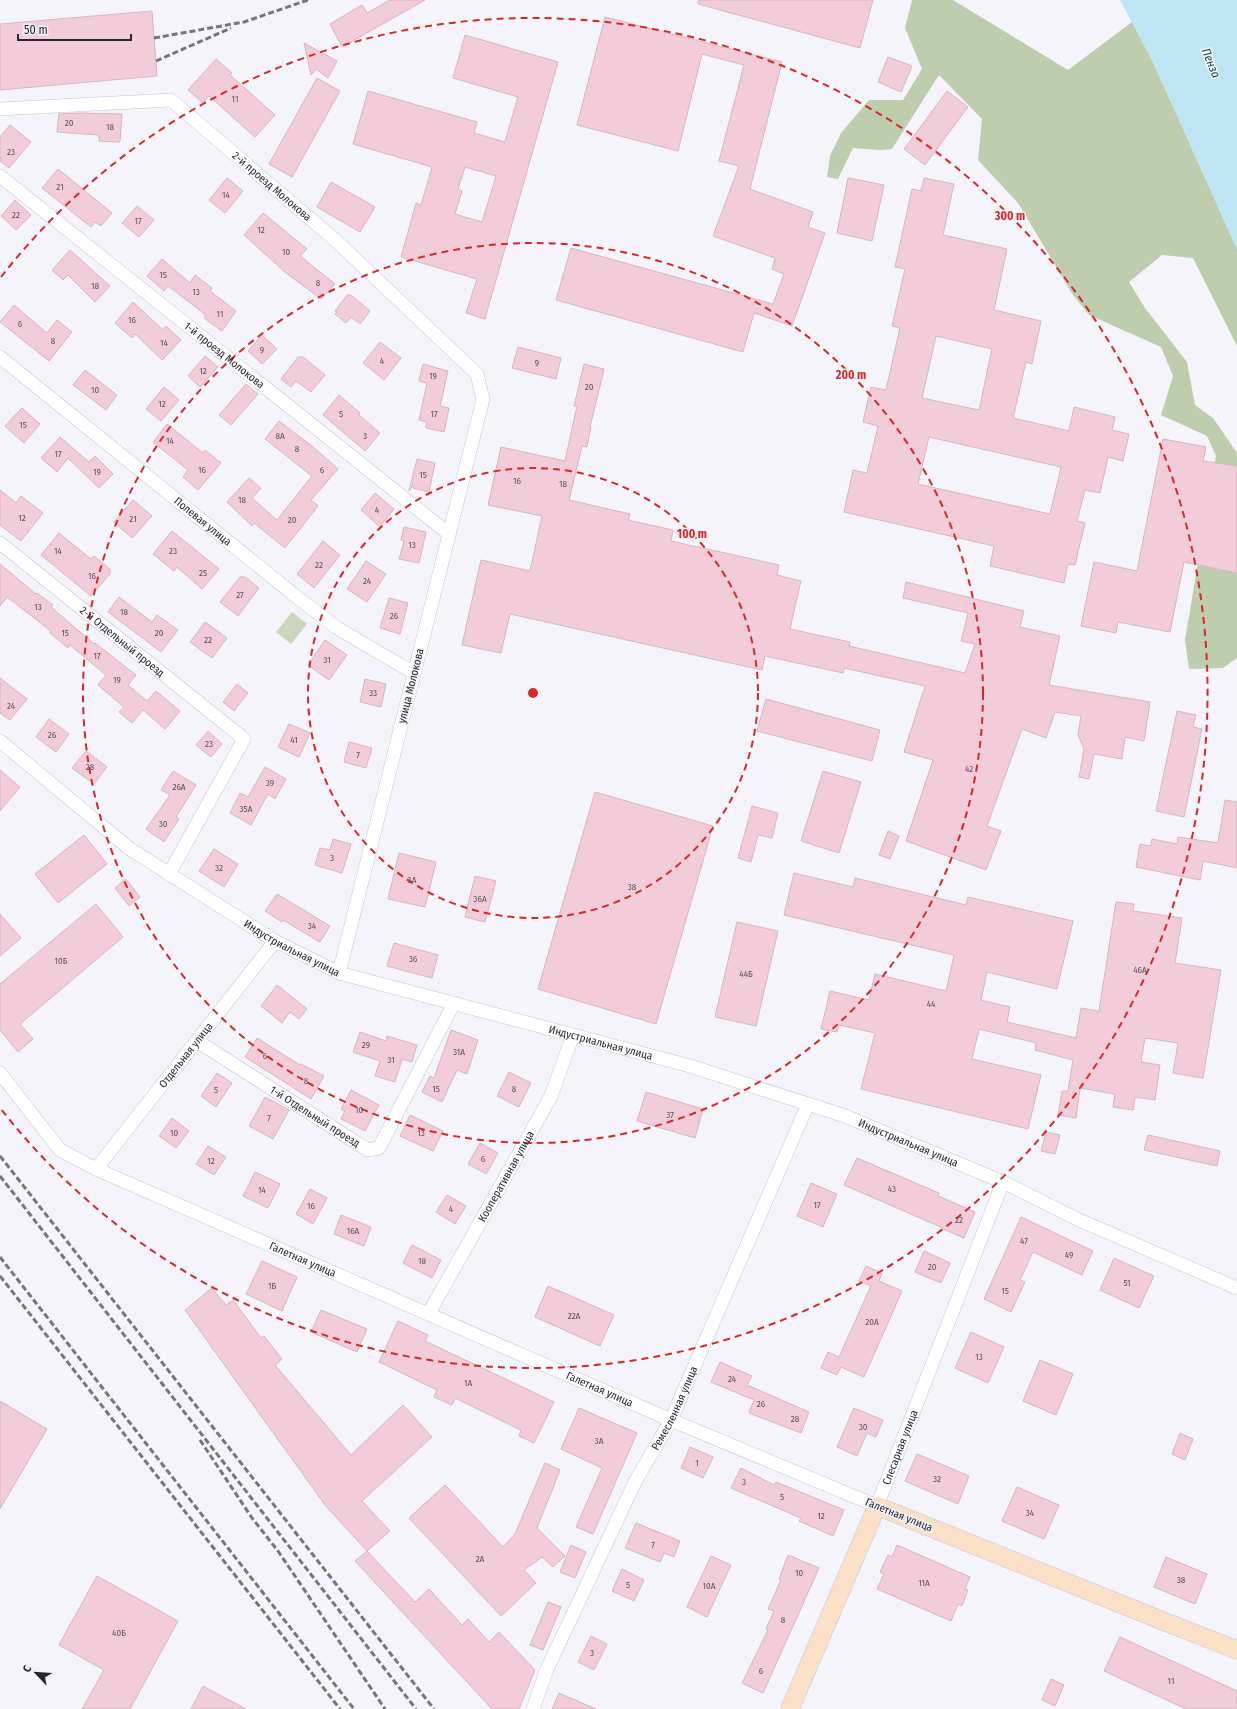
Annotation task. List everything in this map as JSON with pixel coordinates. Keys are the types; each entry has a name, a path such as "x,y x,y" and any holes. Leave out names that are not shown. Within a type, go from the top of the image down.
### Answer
{"street":[{"name":"2-й проезд Молокова","path":"0,109 172,100 333,238 477,374 483,399"},
{"name":"1-й проезд Молокова","path":"0,176 449,534"},
{"name":"Полевая улица","path":"0,358 337,628 414,673"},
{"name":"улица Молокова","path":"339,973 483,399"},
{"name":"2-й Отдельный проезд","path":"0,543 244,739 169,874"},
{"name":"Индустриальная улица","path":"0,741 130,849 275,941 339,973 690,1066 845,1116 1003,1182 1079,1220 1237,1288"},
{"name":"Отдельная улица","path":"96,1169 275,941"},
{"name":"1-й Отдельный проезд","path":"197,1041 368,1150 379,1148 454,1003"},
{"name":"Кооперативная улица","path":"429,1313 551,1096 574,1035"},
{"name":"Галетная улица","path":"0,1073 60,1150 96,1169 429,1313 671,1420 876,1506 1237,1650"},
{"name":"Ремесленная улица","path":"533,1709 547,1669 604,1546 635,1482 671,1420 808,1104"},
{"name":"Слесарная улица","path":"790,1709 876,1506 1003,1182"}],"green space":[{"path":"912,0 953,0 1068,70 1132,22 1153,62 1237,249 1237,346 1193,258 1162,255 1129,282 1145,308 1187,362 1195,405 1213,418 1237,453 1237,466 1225,464 1237,573 1237,658 1223,668 1189,669 1185,640 1216,456 1207,436 1161,415 1173,376 1161,347 1089,315 1073,295 1018,203 978,160 982,119 939,75 892,149 880,150 853,148 838,179 827,177 830,156 841,133 869,100 903,100 922,69 905,28"},
{"path":"292,612 307,624 291,644 276,632"}],"water":[{"name":"Пенза","path":"1120,0 1237,0 1237,249 1153,62"}],"building":[{"path":"390,0 425,0 342,47 330,24 362,5 367,13"},
{"path":"699,0 873,0 860,48 698,4"},
{"path":"152,11 157,76 0,90 0,24"},
{"path":"605,17 782,62 750,189 813,212 808,227 825,233 792,326 754,313 743,352 556,300 571,248 773,304 784,274 772,269 775,258 713,236 739,166 719,161 744,65 702,54 678,151 577,125"},
{"path":"465,35 558,62 485,319 466,313 477,279 401,257 416,203 421,205 432,167 353,144 368,91 477,122 474,133 505,142 518,97 453,78","holes":["465,167 496,176 482,222 455,214 462,191 458,189"]},
{"path":"304,43 337,61 328,78 316,69 311,75"},
{"path":"888,57 912,66 901,92 878,82"},
{"path":"216,59 232,73 230,75 275,115 255,137 209,96 203,103 188,90"},
{"path":"317,78 340,91 292,177 269,164"},
{"path":"947,91 968,107 925,165 904,149"},
{"path":"59,114 122,114 120,142 99,141 99,135 57,132"},
{"path":"10,125 31,142 9,168 0,161 0,137"},
{"path":"58,169 112,213 101,226 95,222 91,227 42,188"},
{"path":"227,178 243,191 225,213 209,200"},
{"path":"848,178 884,185 872,241 837,233"},
{"path":"924,178 954,184 943,235 1007,249 994,310 1041,321 1032,364 1026,362 1013,418 1069,431 1074,407 1115,417 1112,430 1129,434 1123,461 1108,457 1100,493 1085,490 1077,521 1085,523 1075,565 1068,564 1064,583 990,566 994,546 844,512 853,470 867,473 878,426 863,422 871,387 886,390 900,328 892,326 905,269 895,267 912,189 921,191","holes":["936,336 992,349 979,410 922,398","929,437 1061,467 1050,514 918,484"]},
{"path":"331,182 375,207 360,232 317,207"},
{"path":"15,200 31,215 16,230 1,216"},
{"path":"137,206 154,220 139,237 122,223"},
{"path":"263,213 307,249 300,256 335,284 321,299 286,273 244,235"},
{"path":"70,250 110,286 95,302 68,275 63,280 52,270"},
{"path":"162,259 190,283 195,275 212,288 210,291 236,311 222,331 204,318 206,315 168,286 164,291 147,276"},
{"path":"348,294 370,311 360,324 351,317 346,323 335,314 337,312 335,311"},
{"path":"133,302 163,330 166,326 181,340 162,360 135,334 132,338 115,323"},
{"path":"14,305 47,333 57,320 72,332 49,361 0,322"},
{"path":"262,335 277,349 262,364 248,351"},
{"path":"380,342 401,358 384,380 363,363"},
{"path":"518,347 561,358 556,379 512,368"},
{"path":"205,356 218,367 200,387 188,376"},
{"path":"298,357 303,357 325,375 311,392 296,381 291,387 281,379"},
{"path":"423,364 448,371 440,406 449,408 444,432 426,428 427,422 419,420 427,383 419,381"},
{"path":"584,364 604,369 590,427 587,447 582,446 569,500 630,514 628,520 673,530 671,541 779,565 777,575 801,581 790,629 850,642 849,646 965,673 975,644 961,641 968,613 903,598 906,582 1024,611 1020,627 1060,636 1049,685 1150,702 1144,741 1125,737 1122,759 1094,754 1089,779 1079,777 1084,749 1078,735 1081,716 1055,712 1046,738 1022,729 987,826 1001,831 986,870 906,841 933,760 904,752 925,686 844,668 843,673 765,656 762,670 510,614 501,653 462,645 481,560 530,571 542,516 488,505 501,447 565,461 577,406 574,406"},
{"path":"85,370 117,395 106,410 73,385"},
{"path":"246,384 258,394 231,425 219,415"},
{"path":"164,387 179,400 161,421 146,409"},
{"path":"339,395 380,433 365,451 323,415"},
{"path":"22,408 40,424 24,443 5,426"},
{"path":"279,421 312,446 338,469 311,500 318,506 285,548 254,523 252,526 227,502 249,478 261,488 252,498 277,520 312,476 265,439"},
{"path":"167,424 203,453 205,450 221,463 198,490 183,477 188,470 153,442"},
{"path":"60,437 89,462 95,456 113,474 99,488 68,458 57,472 41,458"},
{"path":"1163,439 1206,447 1203,461 1237,466 1237,573 1184,562 1170,632 1118,622 1116,633 1081,626 1094,562 1137,571"},
{"path":"417,459 435,463 429,492 413,488 413,485 409,491"},
{"path":"0,490 16,503 21,496 43,513 21,541 0,525"},
{"path":"375,493 394,509 380,527 361,510"},
{"path":"133,500 152,516 132,538 114,522"},
{"path":"404,527 426,532 419,563 399,559 404,541 401,540"},
{"path":"172,531 219,569 202,589 177,567 174,571 153,554"},
{"path":"59,533 91,559 94,556 110,569 110,574 91,596 41,555"},
{"path":"323,541 340,555 314,588 297,574"},
{"path":"366,561 386,574 367,602 347,589"},
{"path":"0,564 36,594 37,593 53,605 51,607 94,644 95,643 136,675 128,685 147,701 156,691 180,711 165,729 143,710 132,723 119,712 124,707 98,685 106,675 70,645 68,648 50,633 51,631 7,597 0,606"},
{"path":"240,577 245,577 259,588 238,616 220,602"},
{"path":"119,597 152,622 157,615 178,630 161,652 108,612"},
{"path":"389,598 408,603 400,634 380,628"},
{"path":"205,622 227,638 212,658 190,642"},
{"path":"325,640 347,655 329,680 308,665"},
{"path":"0,678 27,699 10,720 0,713"},
{"path":"365,679 386,684 381,707 360,702"},
{"path":"237,684 248,693 234,711 223,702"},
{"path":"766,699 880,730 872,761 757,731"},
{"path":"1177,711 1196,715 1193,727 1202,729 1184,817 1156,811"},
{"path":"49,719 69,734 56,752 36,737"},
{"path":"289,724 310,733 299,757 278,747"},
{"path":"208,731 222,744 211,757 196,745"},
{"path":"349,742 372,748 366,768 344,762"},
{"path":"86,751 107,767 94,784 72,768"},
{"path":"265,767 286,779 275,799 268,794 251,825 230,813 240,793 248,797"},
{"path":"0,770 20,787 0,811"},
{"path":"173,771 196,785 176,817 179,819 164,842 146,829 170,795 161,790"},
{"path":"823,771 861,782 839,853 801,841"},
{"path":"595,792 713,826 656,1024 538,989"},
{"path":"1225,800 1237,802 1237,868 1203,861 1200,880 1136,867 1140,844 1151,846 1152,839 1177,844 1178,837 1218,843"},
{"path":"752,806 778,813 772,838 758,835 751,862 738,858"},
{"path":"888,831 899,836 890,859 879,855"},
{"path":"84,835 107,864 58,903 35,874"},
{"path":"333,839 351,844 342,873 315,865 320,848 330,850"},
{"path":"214,849 238,864 224,887 199,871"},
{"path":"399,853 436,862 425,907 388,899"},
{"path":"794,873 853,887 855,878 966,905 968,897 1073,921 1057,989 987,972 981,1000 1010,1007 1007,1022 1076,1038 1081,1008 1099,1011 1116,902 1134,904 1133,911 1182,918 1175,963 1221,970 1203,1078 1173,1073 1178,1043 1145,1038 1141,1062 1160,1065 1155,1100 1135,1097 1133,1110 1113,1107 1115,1094 1080,1088 1076,1118 1058,1115 1062,1091 1068,1091 1073,1060 1035,1050 1036,1043 979,1029 972,1059 1041,1075 1028,1129 861,1089 875,1033 839,1025 837,1032 821,1029 830,991 869,1000 875,974 946,991 954,955 784,915"},
{"path":"475,876 496,881 485,922 465,917"},
{"path":"126,879 140,897 129,906 115,888"},
{"path":"277,894 330,926 320,942 283,920 282,922 265,911"},
{"path":"96,904 123,937 20,1024 33,1039 18,1052 0,1030 0,984"},
{"path":"0,914 21,938 0,956"},
{"path":"737,922 778,931 756,1026 715,1017"},
{"path":"394,943 438,955 432,978 387,966"},
{"path":"277,985 307,1009 299,1019 290,1012 282,1023 261,1006"},
{"path":"451,1030 478,1040 467,1074 457,1070 442,1102 422,1092 430,1076 434,1078"},
{"path":"360,1032 386,1041 387,1036 417,1045 412,1062 402,1059 395,1082 375,1076 380,1061 353,1052"},
{"path":"257,1038 300,1065 301,1064 324,1076 311,1099 245,1057"},
{"path":"509,1072 531,1083 519,1107 497,1096"},
{"path":"217,1073 232,1083 216,1107 201,1096"},
{"path":"351,1090 379,1105 365,1131 341,1119 345,1111 341,1109"},
{"path":"646,1092 703,1109 695,1138 637,1121"},
{"path":"265,1097 289,1110 273,1139 249,1126"},
{"path":"410,1115 443,1131 433,1151 400,1136"},
{"path":"172,1118 189,1131 176,1148 159,1136"},
{"path":"1046,1132 1060,1135 1055,1154 1041,1151"},
{"path":"1148,1135 1220,1151 1217,1166 1144,1150"},
{"path":"480,1143 498,1153 486,1174 468,1164"},
{"path":"208,1146 226,1157 214,1175 196,1164"},
{"path":"857,1158 939,1193 938,1196 975,1212 964,1238 844,1185"},
{"path":"255,1172 280,1184 268,1208 243,1196"},
{"path":"811,1183 837,1194 823,1227 797,1216"},
{"path":"310,1189 327,1198 313,1224 296,1214"},
{"path":"447,1195 466,1206 455,1224 436,1212"},
{"path":"341,1215 371,1227 364,1246 334,1234"},
{"path":"1021,1217 1093,1251 1082,1275 1033,1252 1020,1280 1025,1282 1011,1312 984,1299"},
{"path":"412,1245 441,1260 432,1278 403,1263"},
{"path":"924,1251 950,1263 941,1283 915,1272"},
{"path":"1114,1258 1154,1276 1139,1308 1100,1290"},
{"path":"262,1261 297,1277 282,1311 246,1294"},
{"path":"866,1266 882,1273 879,1281 902,1291 864,1377 841,1367 837,1375 821,1368 828,1352 839,1357 871,1286 859,1281"},
{"path":"548,1286 614,1315 600,1346 535,1317"},
{"path":"212,1288 226,1305 233,1300 261,1338 264,1336 282,1359 275,1365 351,1455 403,1405 432,1437 362,1501 390,1531 367,1551 325,1505 185,1310"},
{"path":"321,1310 367,1329 357,1352 311,1332"},
{"path":"398,1321 428,1335 425,1341 554,1402 534,1443 519,1436 521,1430 455,1398 452,1405 434,1397 437,1390 379,1362"},
{"path":"971,1332 1004,1347 988,1383 955,1368"},
{"path":"1040,1360 1073,1374 1056,1415 1023,1401"},
{"path":"720,1362 752,1376 747,1385 809,1412 801,1433 749,1413 754,1400 711,1382"},
{"path":"0,1401 47,1429 0,1509"},
{"path":"579,1408 637,1433 593,1534 576,1527 602,1468 561,1449"},
{"path":"854,1408 883,1420 876,1437 867,1433 857,1456 837,1447"},
{"path":"1180,1433 1193,1439 1185,1460 1172,1454"},
{"path":"690,1447 713,1457 703,1478 681,1468"},
{"path":"917,1454 969,1476 958,1504 905,1481"},
{"path":"545,1463 560,1470 537,1528 565,1556 553,1567 542,1557 524,1570 536,1583 501,1616 409,1518 445,1485 503,1547 515,1534"},
{"path":"741,1468 774,1485 776,1482 844,1510 833,1536 799,1521 801,1518 731,1488"},
{"path":"1017,1487 1059,1505 1044,1539 1002,1521"},
{"path":"636,1523 680,1541 674,1557 664,1553 660,1562 625,1548"},
{"path":"571,1545 586,1552 575,1578 560,1572"},
{"path":"897,1545 970,1577 965,1589 968,1590 962,1606 958,1604 951,1621 877,1589 884,1574 880,1572 888,1555 892,1557"},
{"path":"367,1551 415,1602 429,1589 462,1625 468,1619 489,1642 499,1632 535,1670 519,1709 492,1709 355,1561"},
{"path":"788,1555 819,1568 763,1693 742,1683 768,1630 766,1629 774,1611 768,1609 781,1580 779,1579"},
{"path":"711,1556 731,1565 707,1617 687,1607"},
{"path":"1166,1557 1207,1574 1195,1604 1154,1587"},
{"path":"622,1569 644,1580 634,1601 612,1591"},
{"path":"97,1576 178,1621 130,1709 82,1709 104,1670 59,1645"},
{"path":"548,1602 561,1607 543,1650 530,1645"},
{"path":"591,1636 607,1644 594,1670 578,1662"},
{"path":"1120,1637 1237,1691 1237,1709 1186,1709 1104,1671"},
{"path":"1051,1679 1064,1685 1055,1706 1042,1700"},
{"path":"203,1686 246,1709 191,1709"},
{"path":"559,1693 596,1709 552,1709"}],"railway":[{"path":"154,38 244,22 308,0"},
{"path":"156,61 231,28"},
{"path":"0,1156 434,1709"},
{"path":"0,1176 416,1709"},
{"path":"0,1257 354,1709"},
{"path":"0,1276 340,1709"},
{"path":"200,1440 252,1518 278,1551 385,1709"}]}
